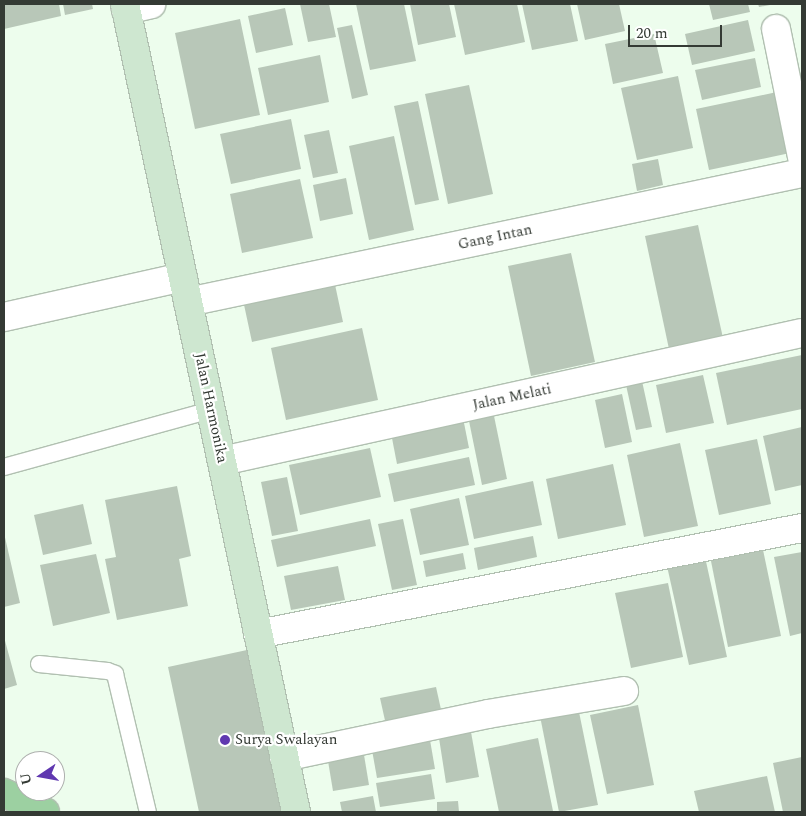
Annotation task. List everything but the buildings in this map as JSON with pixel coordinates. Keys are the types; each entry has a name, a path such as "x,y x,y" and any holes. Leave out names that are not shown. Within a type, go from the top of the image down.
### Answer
{"main road":[{"path":"4,793 45,812"}],"street":[{"name":"Jalan Harmonika","path":"134,6 186,290 296,812"},
{"path":"776,29 802,157"},
{"name":"Gang Intan","path":"4,317 186,290 802,173"},
{"name":"Jalan Melati","path":"222,461 802,333"},
{"path":"258,634 802,528"},
{"path":"284,756 488,714 624,691"}],"lane":[{"path":"4,467 211,410"},
{"path":"39,664 108,671 114,674 148,812"}],"place":[{"name":"Surya Swalayan","path":"225,740"}]}
